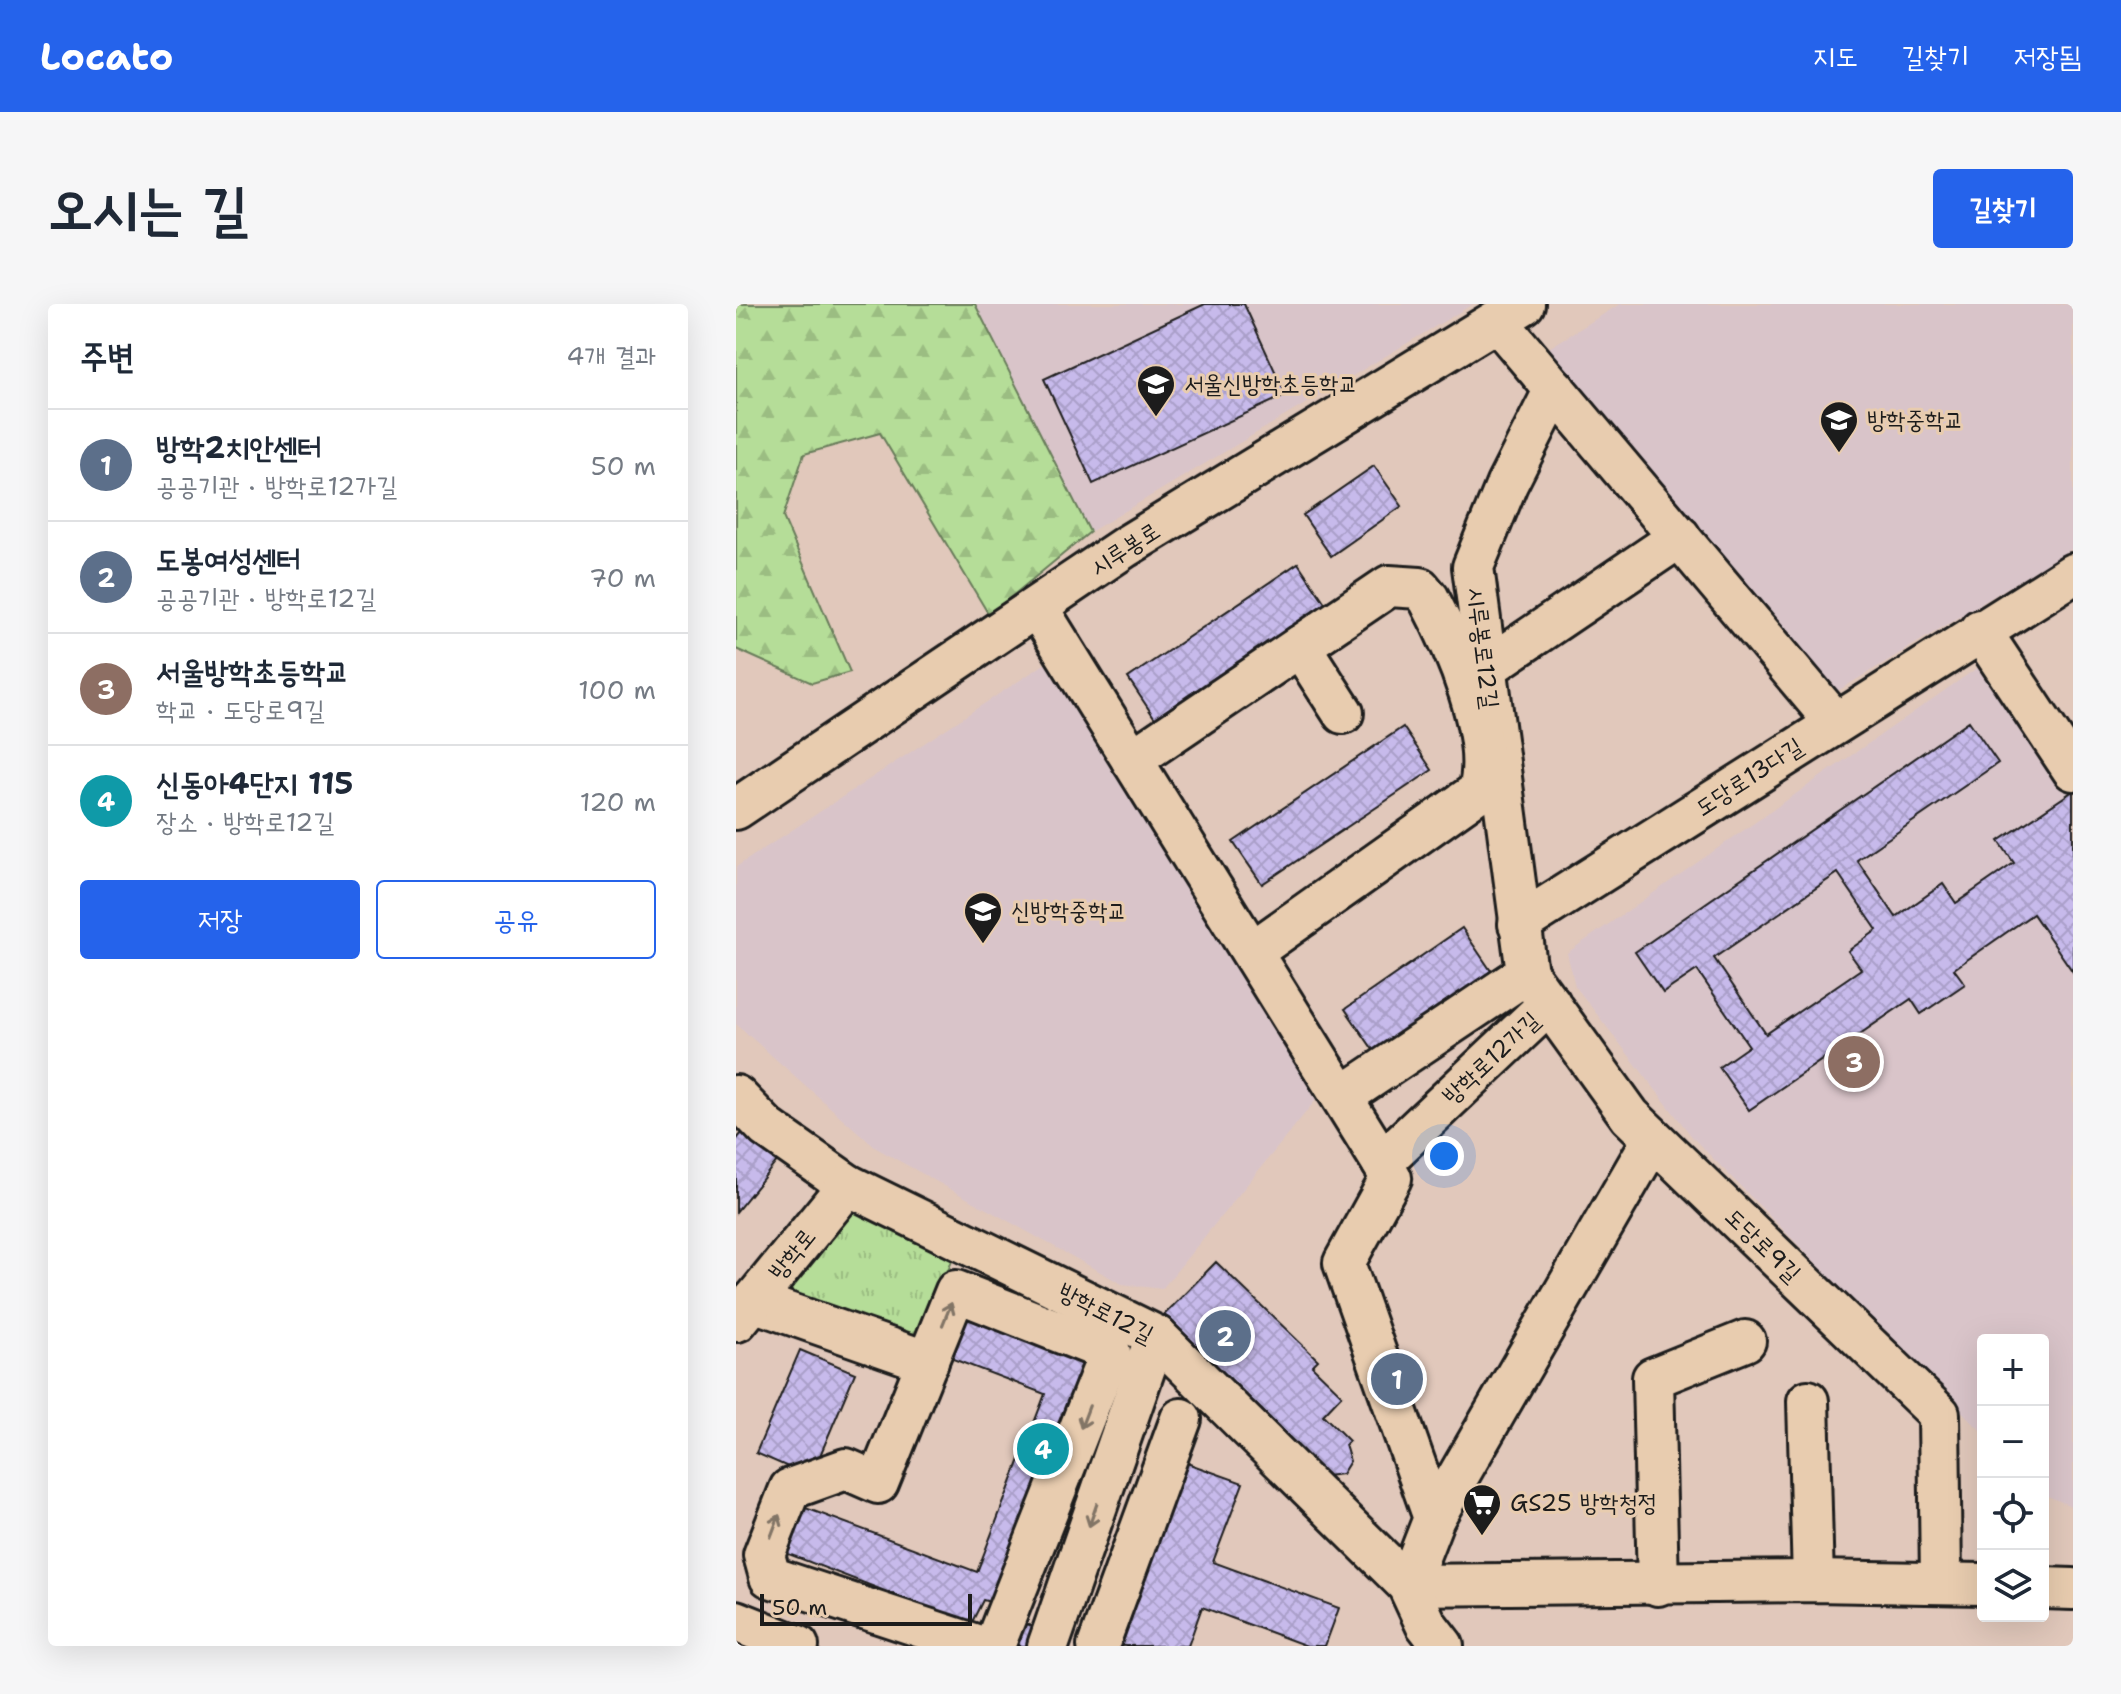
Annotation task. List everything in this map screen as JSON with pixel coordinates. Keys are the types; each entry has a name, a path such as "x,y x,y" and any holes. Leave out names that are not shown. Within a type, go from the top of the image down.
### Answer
{"street":[{"path":"1510,312 1555,389 1835,722"},
{"name":"시루봉로","path":"736,809 1125,547 1510,312"},
{"name":"시루봉로12길","path":"1519,924 1473,567 1507,484 1555,389"},
{"path":"1486,668 1680,537"},
{"name":"도당로13다길","path":"1519,924 2073,574"},
{"path":"1132,760 1389,586 1420,588 1443,624 1466,684 1482,753 1483,776 1479,791 1252,952"},
{"path":"1037,607 1343,1096 1391,1178 1344,1263 1434,1518"},
{"path":"1980,630 2073,770"},
{"path":"1300,646 1343,713"},
{"name":"도당로9길","path":"1519,924 1538,988 1630,1116 1939,1414 1941,1582"},
{"path":"1343,1096 1538,988"},
{"name":"방학로12가길","path":"1382,1162 1538,988"},
{"name":"방학로12길","path":"736,1096 767,1128 848,1185 1156,1336 1408,1585 1423,1639"},
{"path":"1653,1139 1434,1518 1408,1585 1658,1585 1813,1581 1977,1584"},
{"name":"방학로","path":"745,1312 848,1185"},
{"path":"979,1646 770,1577 764,1555 790,1489 846,1469 878,1483 956,1291 1110,1352 994,1646"},
{"path":"745,1312 928,1362"},
{"path":"1048,1646 1156,1336"},
{"path":"1658,1585 1653,1378 1745,1341"},
{"path":"1808,1401 1813,1581"},
{"path":"1098,1646 1181,1419"},
{"path":"2049,1588 2073,1589"},
{"path":"736,1621 798,1646"}],"shaded area":[{"name":"서울신방학초등학교","path":"972,304 1473,304 1090,532"},
{"name":"방학중학교","path":"1620,304 2073,304 2073,548 1831,695 1528,361"},
{"path":"1990,659 2073,783 2073,1507 2049,1497 2049,1334 1977,1334 1977,1427 1693,1138 1575,986 1567,953"},
{"name":"신방학중학교","path":"1046,663 1324,1090 1162,1289 1122,1284 876,1148 736,1024 736,867"}],"green space":[{"path":"736,304 975,304 1090,532 989,615 880,433 804,454 783,517 850,672 812,683 736,649"},
{"path":"850,1202 956,1251 918,1345 772,1295"}],"building":[{"path":"1205,304 1244,304 1286,395 1093,484 1044,379"},
{"path":"1374,466 1402,506 1331,556 1303,515"},
{"path":"1298,563 1327,606 1156,720 1128,678"},
{"path":"1969,721 1998,763 1857,860 1896,917 1943,884 1956,903 2014,863 1999,841 2073,791 2073,972 2033,914 1954,969 1965,984 1921,1014 1911,999 1749,1110 1719,1067 1749,1046 1697,970 1663,993 1635,952","holes":["1838,873 1877,930 1848,951 1861,969 1766,1034 1714,958"]},
{"path":"1403,727 1432,770 1262,884 1233,842"},
{"path":"1462,928 1491,971 1374,1051 1345,1009"},
{"path":"743,1132 778,1160 736,1212 736,1140"},
{"path":"1216,1262 1318,1360 1312,1366 1342,1395 1323,1415 1349,1441 1345,1445 1350,1461 1342,1474 1326,1476 1157,1322"},
{"path":"966,1306 1095,1360 1001,1605 983,1600 971,1624 778,1550 795,1504 977,1572 1045,1394 945,1356"},
{"path":"800,1350 855,1373 811,1477 756,1453"},
{"path":"1184,1462 1243,1483 1213,1562 1339,1608 1325,1646 1307,1646 1202,1607 1188,1646 1116,1646"},
{"path":"1018,1621 1044,1631 1037,1646 1014,1646"}],"place":[{"name":"서울신방학초등학교","path":"1156,418"},
{"name":"방학중학교","path":"1839,454"},
{"name":"신방학중학교","path":"983,945"},
{"name":"서울방학초등학교","path":"1854,1062"},
{"name":"도봉여성센터","path":"1225,1336"},
{"name":"방학2치안센터","path":"1397,1379"},
{"name":"신동아4단지 115","path":"1043,1449"},
{"name":"GS25 방학청정","path":"1482,1537"}]}
